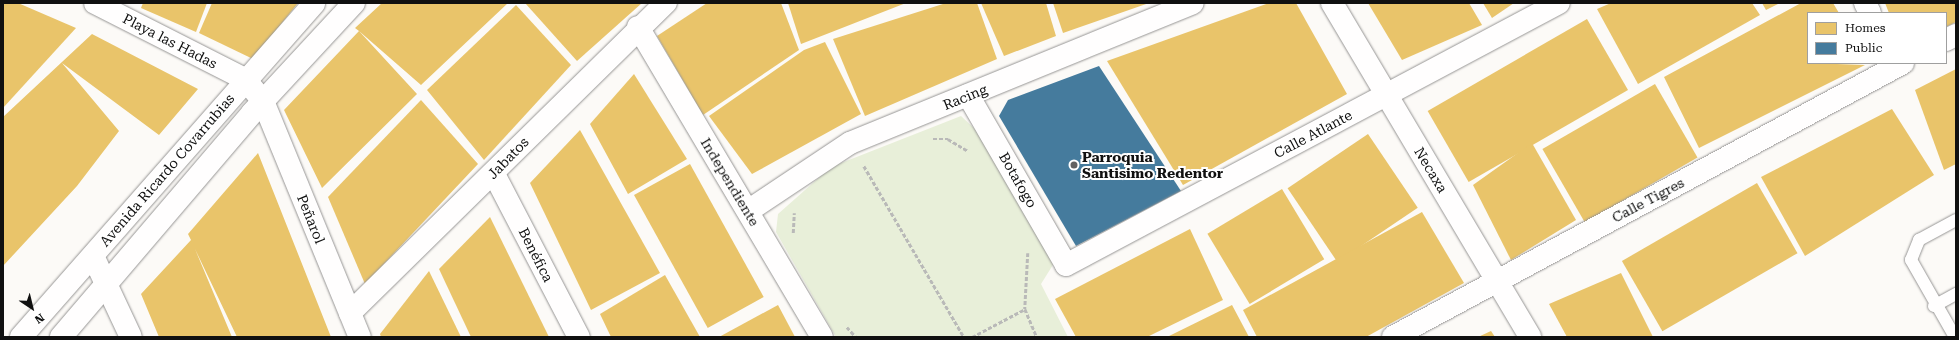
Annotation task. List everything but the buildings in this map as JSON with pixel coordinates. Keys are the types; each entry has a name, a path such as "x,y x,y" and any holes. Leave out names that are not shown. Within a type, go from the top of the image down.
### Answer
{"street":[{"name":"Playa las Hadas","path":"95,3 245,79"},
{"name":"Avenida Ricardo Covarrubias","path":"20,337 93,256 245,79 314,3"},
{"name":"Avenida Ricardo Covarrubias","path":"62,337 107,282 263,101 354,3"},
{"name":"Jabatos","path":"350,313 494,174 638,27 666,3"},
{"name":"Racing","path":"748,211 850,144 1193,3"},
{"name":"Necaxa","path":"1332,3 1530,337"},
{"name":"Calle Atlante","path":"1066,265 1559,3"},
{"path":"1865,3 1870,12"},
{"name":"Independiente","path":"638,27 822,337"},
{"path":"1947,40 1956,35"},
{"name":"Calle Tigres","path":"1393,337 1900,64"},
{"path":"245,79 263,101"},
{"name":"Botafogo","path":"968,95 1066,265"},
{"name":"Peñarol","path":"263,101 360,337"},
{"name":"Benéfica","path":"494,174 579,337"},
{"path":"93,256 107,282 132,337"}],"lane":[{"path":"1955,337 1934,306 1911,260 1912,251 1919,240 1956,220"},
{"path":"1934,306 1956,294"}],"path":[{"path":"925,140 948,139 958,142 972,156"},
{"path":"850,144 864,165 964,337"},
{"path":"858,169 871,162"},
{"path":"795,238 791,229 796,210"},
{"path":"1026,246 1028,268 1025,308 1037,337"},
{"path":"972,337 1025,308"},
{"path":"843,321 856,337"}],"green space":[{"path":"961,116 976,130 1056,260 1041,284 1068,337 836,337 776,232 778,214 831,167"}],"place":[{"name":"Parroquia Santisimo Redentor","path":"1074,165"}]}
